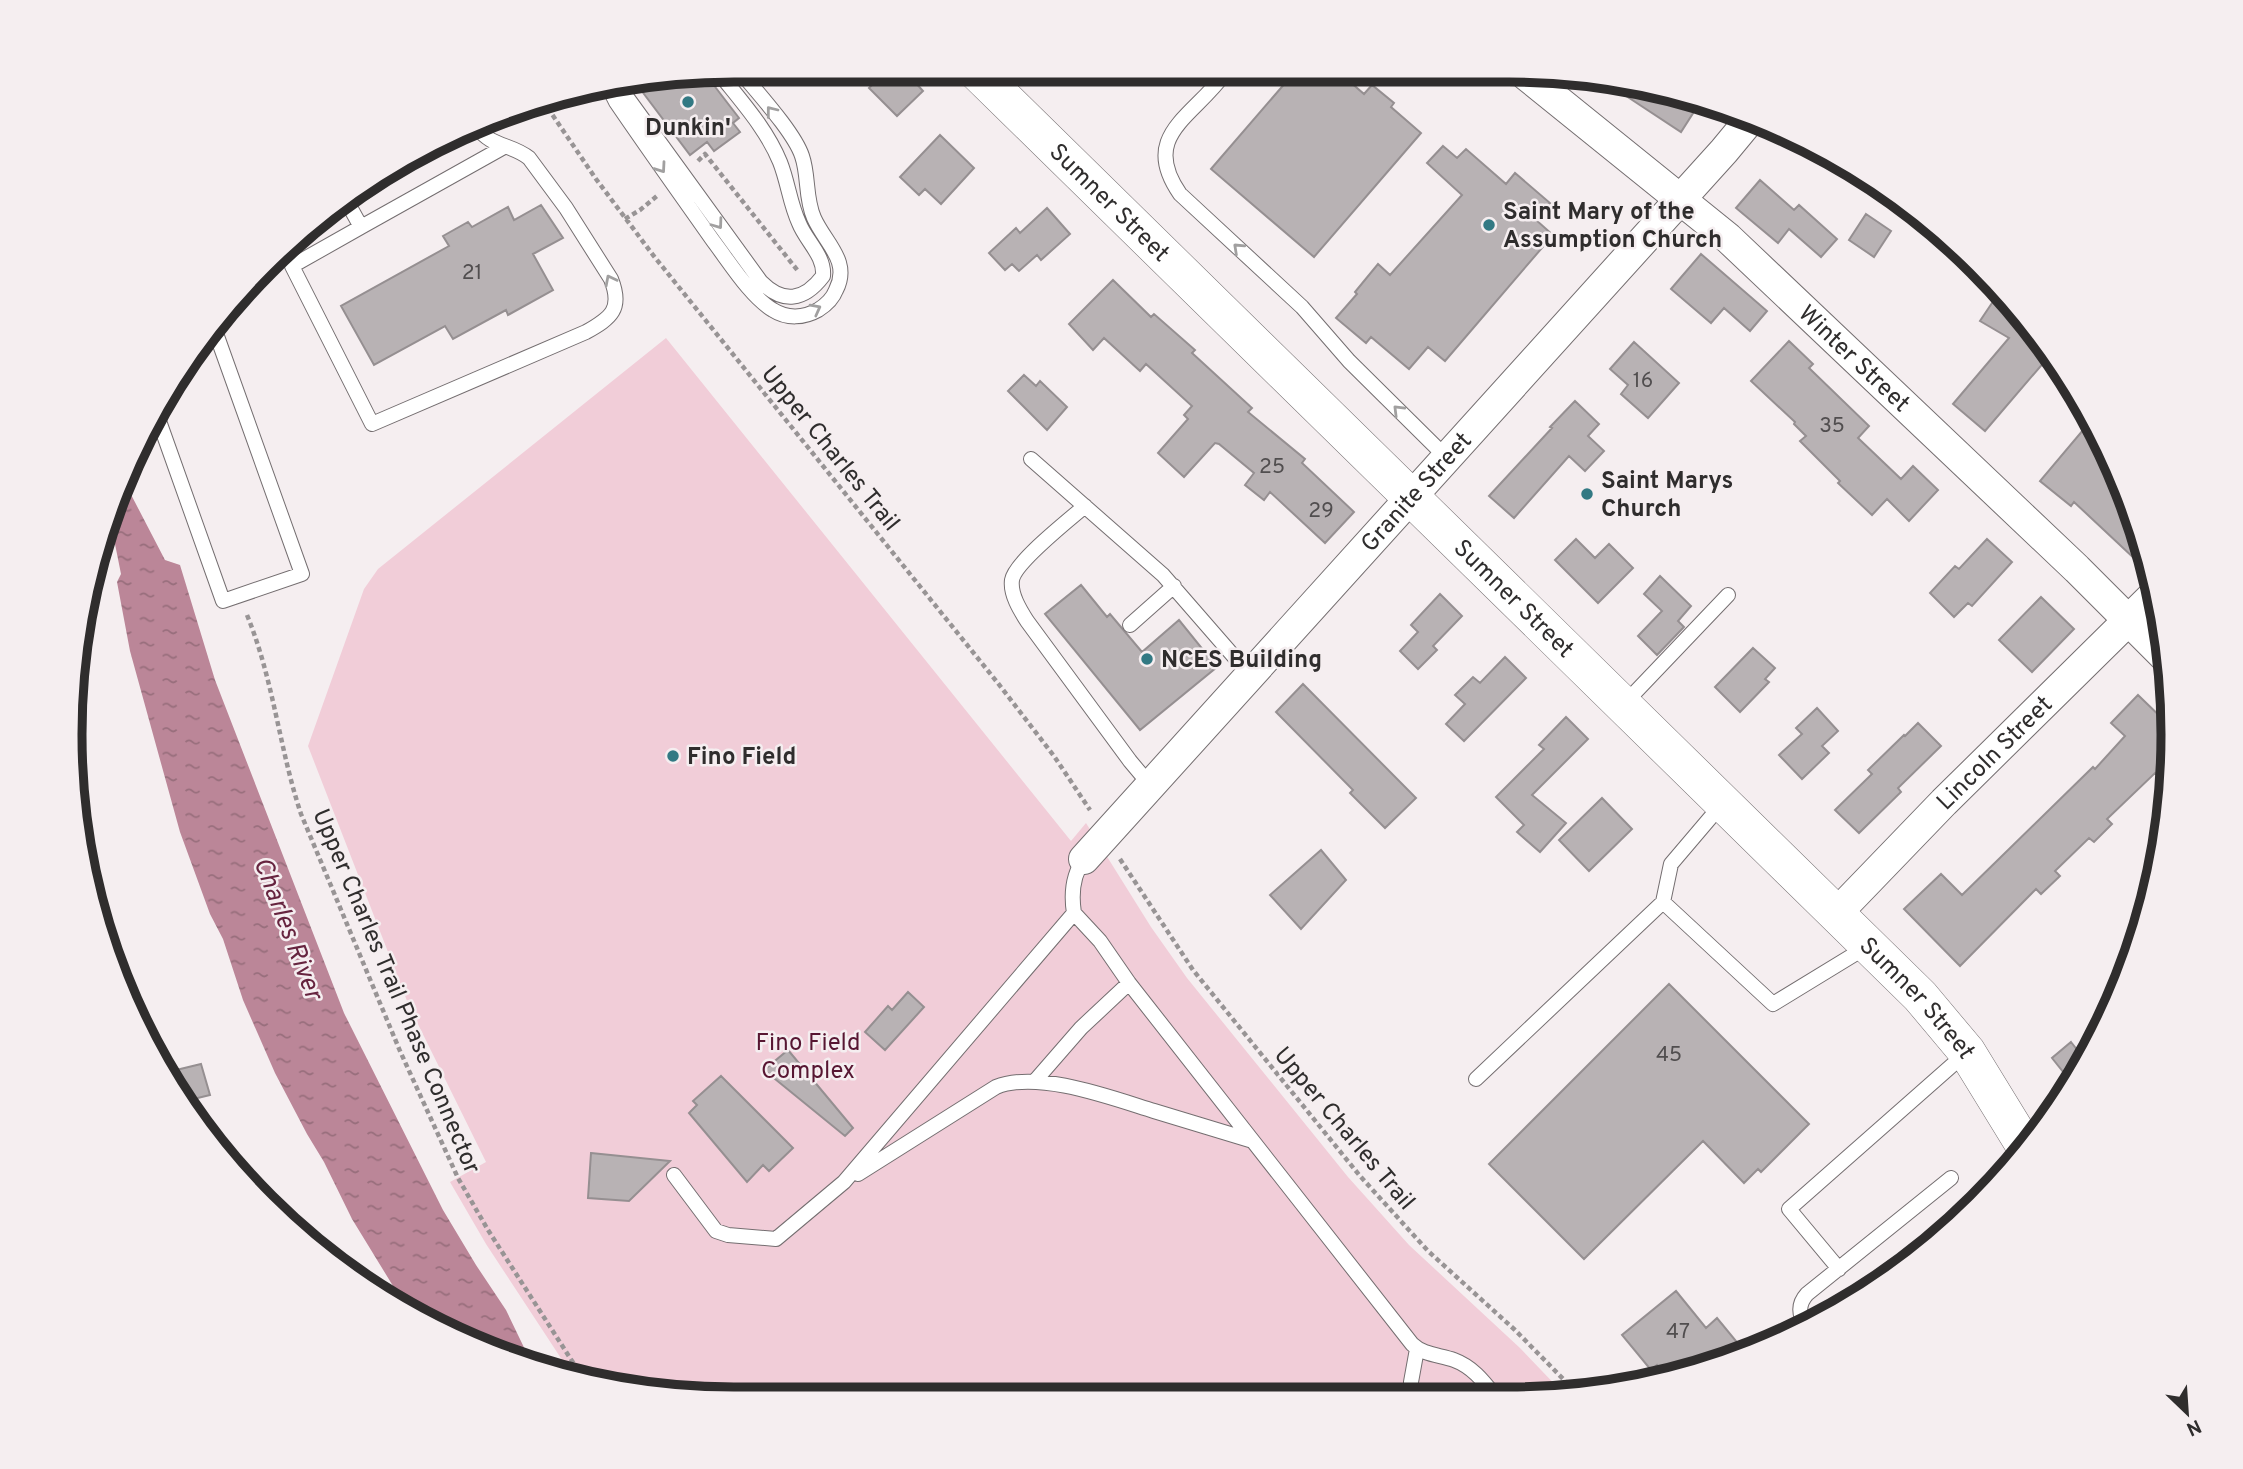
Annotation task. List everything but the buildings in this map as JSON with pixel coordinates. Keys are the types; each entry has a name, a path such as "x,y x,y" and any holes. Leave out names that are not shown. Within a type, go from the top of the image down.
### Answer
{"street":[{"name":"Sumner Street","path":"987,82 1920,996 1967,1052 2020,1139"},
{"name":"Winter Street","path":"1536,83 1728,238 2077,569 2155,647"},
{"name":"Granite Street","path":"1084,859 1744,127"},
{"name":"Lincoln Street","path":"1836,914 1944,802 2147,602"}],"lane":[{"path":"623,92 761,282 784,298 798,296 812,289 822,276 821,261 798,221 781,165 771,144 727,82"},
{"path":"612,94 665,174 751,289 778,313 801,316 818,310 835,293 840,278 839,262 812,212 805,164 799,149 748,82"},
{"path":"1218,82 1175,129 1166,144 1165,162 1171,180 1180,194 1302,307 1349,361 1447,458"},
{"path":"482,133 529,158 566,208 611,279 617,305 611,315 586,332 372,424 292,266 504,147"},
{"path":"350,208 361,228"},
{"path":"161,426 223,601 302,573 217,337"},
{"path":"1031,459 1174,586 1250,676"},
{"path":"1084,506 1019,566 1012,580 1015,596 1027,621 1151,786"},
{"path":"1130,625 1174,586"},
{"path":"1623,705 1727,595"},
{"path":"1476,1079 1663,902 1671,864 1723,803"},
{"path":"1084,859 1073,884 1074,914 1104,946 1129,983 1417,1349 1467,1366 1488,1387"},
{"path":"1663,902 1773,1004 1869,946"},
{"path":"844,1182 1074,914"},
{"path":"1034,1082 1081,1028 1129,983"},
{"path":"1839,1269 1789,1209 1967,1052"},
{"path":"674,1175 716,1231 728,1235 776,1240 844,1182 996,1087 1012,1082 1034,1082 1096,1093 1253,1141"},
{"path":"1802,1316 1802,1299 1951,1178"},
{"path":"1411,1387 1417,1349"}],"path":[{"name":"Upper Charles Trail","path":"548,110 647,247 997,682 1054,756 1093,816"},
{"name":"Upper Charles Trail Phase Connector","path":"239,595 269,678 301,814 400,1051 440,1142 467,1195 575,1367"},
{"name":"Upper Charles Trail","path":"1118,858 1193,970 1354,1169 1428,1251 1516,1330 1567,1384"}],"green space":[{"name":"Fino Field Complex","path":"666,338 1071,841 1086,823 1151,927 1187,978 1348,1177 1409,1245 1520,1348 1555,1385 1508,1387 734,1387 649,1381 565,1365 486,1244 450,1182 486,1162 409,1006 308,746 364,589 378,569"}],"water":[{"name":"Charles River","path":"130,492 165,560 180,565 215,680 344,1013 443,1210 506,1310 526,1352 446,1319 397,1292 352,1219 275,1073 243,1000 223,939 210,914 180,832 130,651 117,582 121,574 113,536"}],"place":[{"name":"Dunkin'","path":"688,102"},
{"name":"Saint Mary of the Assumption Church","path":"1489,225"},
{"name":"Saint Marys Church","path":"1587,494"},
{"name":"NCES Building","path":"1147,659"},
{"name":"Fino Field","path":"673,756"}]}
